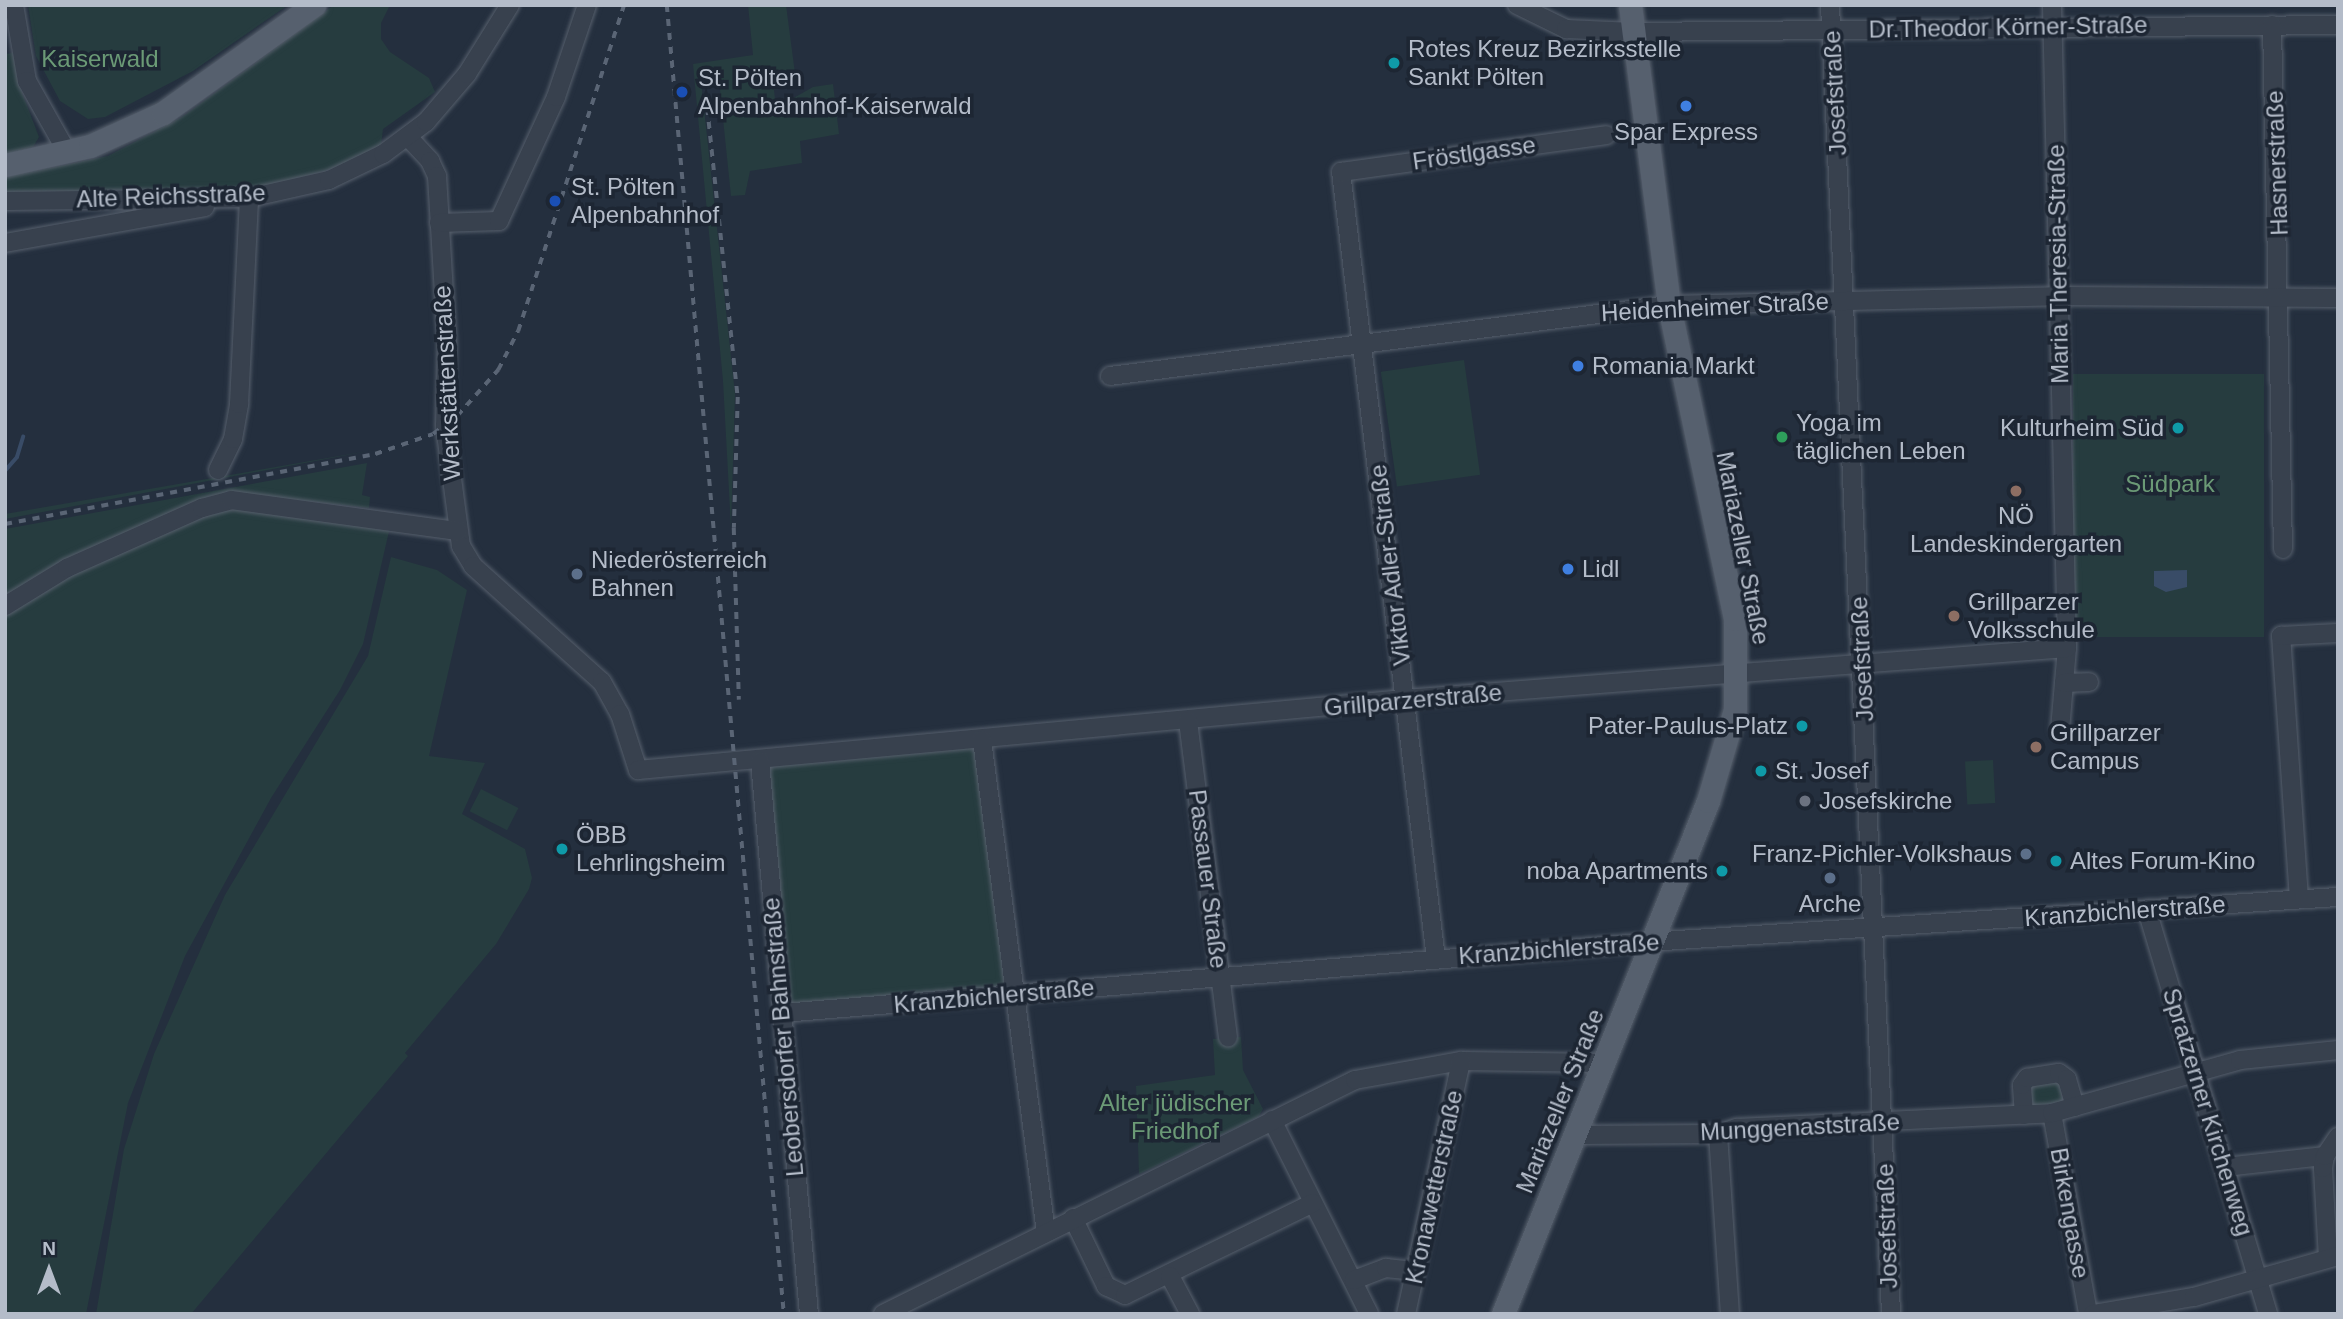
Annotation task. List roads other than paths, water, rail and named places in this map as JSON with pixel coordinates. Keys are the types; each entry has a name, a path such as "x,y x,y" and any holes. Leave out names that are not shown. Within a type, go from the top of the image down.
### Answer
{"main road":[{"path":"5,165 67,152 123,133 196,94 314,5"},
{"name":"Mariazeller Straße","path":"1503,1314 1652,942 1729,738 1738,673 1735,619 1669,305 1630,5"}],"street":[{"path":"14,5 27,82 67,152"},
{"name":"Alte Reichsstraße","path":"5,201 250,198 329,180 408,137 442,106 467,74 510,5"},
{"path":"439,223 499,221 556,97 587,5"},
{"name":"Dr.Theodor Körner-Straße","path":"1517,5 1566,29 1633,32 2338,25"},
{"name":"Josefstraße","path":"1830,5 1846,299 1891,1314"},
{"name":"Maria Theresia-Straße","path":"2052,5 2067,648 2060,730"},
{"name":"Hasnerstraße","path":"2272,25 2281,300"},
{"name":"Fröstlgasse","path":"1341,172 1606,135"},
{"name":"Werkstättenstraße","path":"408,137 430,161 436,176 447,345 445,426 458,531 473,566 602,682 620,714 638,770 760,761"},
{"name":"Viktor Adler-Straße","path":"1341,172 1436,959"},
{"path":"5,243 250,198 239,404 233,439 218,470"},
{"path":"81,200 81,230"},
{"name":"Heidenheimer Straße","path":"1110,376 1669,305 2058,296 2281,300 2338,298"},
{"path":"2281,300 2283,549"},
{"path":"5,606 76,564 202,508 231,500 458,531"},
{"path":"2299,899 2281,636 2338,633"},
{"name":"Grillparzerstraße","path":"760,761 1405,699 2067,648"},
{"path":"2064,683 2089,682"},
{"name":"Passauer Straße","path":"1188,721 1228,1037"},
{"path":"982,740 1046,1231"},
{"name":"Leobersdorfer Bahnstraße","path":"760,761 809,1314"},
{"name":"Kranzbichlerstraße","path":"782,1013 1652,942 2338,897"},
{"name":"Spratzerner Kirchenweg","path":"2147,910 2268,1314"},
{"name":"Munggenaststraße","path":"1575,1135 1718,1134 1737,1128 2052,1113 2240,1060 2338,1050"},
{"path":"883,1314 1046,1231 1363,1078 1461,1061 1604,1063"},
{"name":"Kronawetterstraße","path":"1406,1314 1461,1061"},
{"path":"2024,1115 2022,1085 2027,1078 2059,1073 2067,1079 2075,1107"},
{"name":"Birkengasse","path":"2052,1113 2090,1314"},
{"path":"1272,1120 1369,1314"},
{"path":"1718,1134 1730,1314"},
{"path":"2090,1314 2194,1297 2333,1257 2331,1187 2325,1156 2338,1138"},
{"path":"2225,1167 2325,1156"},
{"path":"1073,1218 1106,1286 1115,1293 1125,1295 1170,1276 1312,1203"},
{"path":"1354,1280 1386,1268 1416,1271"},
{"path":"1170,1276 1190,1314"}],"water":[{"path":"2187,570 2187,587 2166,592 2154,586 2154,571"}],"waterway":[{"path":"5,471 17,457 23,437"}],"railway":[{"path":"5,524 375,454 433,434 457,416 498,370 518,331 624,5"},
{"path":"667,5 784,1314"},
{"path":"706,94 738,397 734,528 739,700"}],"place":[{"name":"Rotes Kreuz Bezirksstelle Sankt Pölten","path":"1394,63"},
{"name":"St. Pölten Alpenbahnhof-Kaiserwald","path":"682,92"},
{"name":"Spar Express","path":"1686,106"},
{"name":"St. Pölten Alpenbahnhof","path":"555,201"},
{"name":"Romania Markt","path":"1578,366"},
{"name":"Kulturheim Süd","path":"2178,428"},
{"name":"Yoga im täglichen Leben","path":"1782,437"},
{"name":"NÖ Landeskindergarten","path":"2016,491"},
{"name":"Lidl","path":"1568,569"},
{"name":"Niederösterreich Bahnen","path":"577,574"},
{"name":"Grillparzer Volksschule","path":"1954,616"},
{"name":"Pater-Paulus-Platz","path":"1802,726"},
{"name":"Grillparzer Campus","path":"2036,747"},
{"name":"St. Josef","path":"1761,771"},
{"name":"Josefskirche","path":"1805,801"},
{"name":"ÖBB Lehrlingsheim","path":"562,849"},
{"name":"Franz-Pichler-Volkshaus","path":"2026,854"},
{"name":"Altes Forum-Kino","path":"2056,861"},
{"name":"noba Apartments","path":"1722,871"},
{"name":"Arche","path":"1830,878"}],"park label":[{"name":"Kaiserwald","path":"100,59"},
{"name":"Südpark","path":"2170,484"},
{"name":"Alter jüdischer Friedhof","path":"1175,1117"}]}
